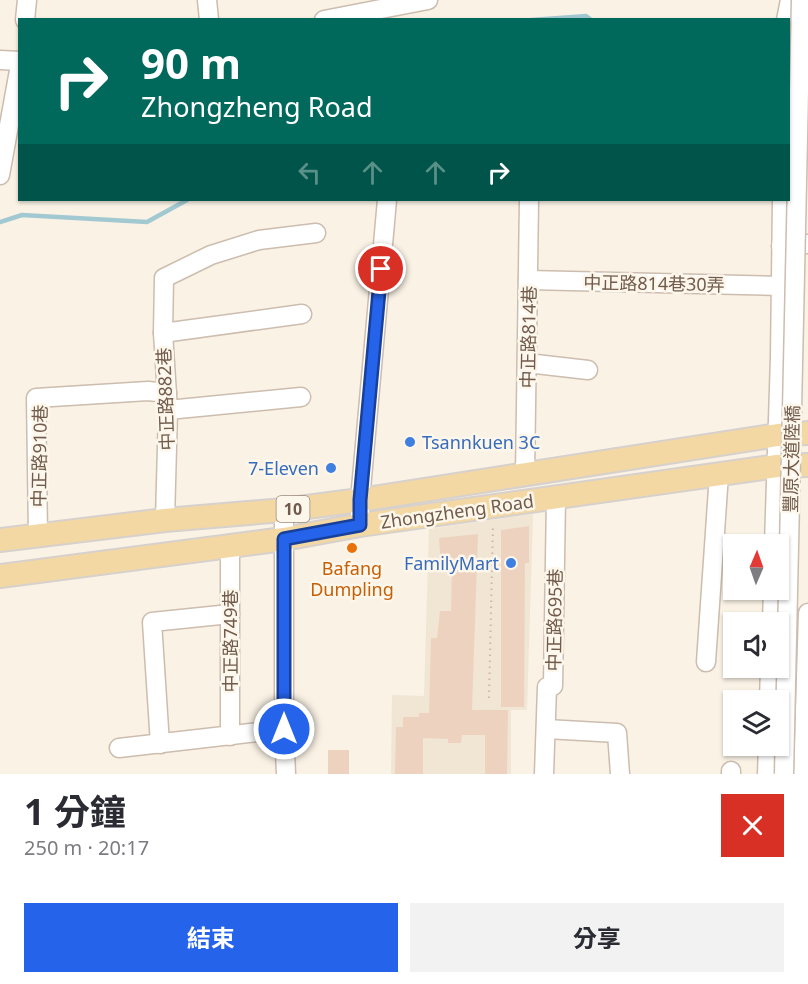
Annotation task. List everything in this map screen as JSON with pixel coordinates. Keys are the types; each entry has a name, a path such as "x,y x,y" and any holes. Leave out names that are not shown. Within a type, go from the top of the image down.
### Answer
{"main road":[{"name":"Zhongzheng Road","path":"0,540 165,520 284,510 525,476 778,435 808,434"},
{"name":"Zhongzheng Road","path":"0,576 284,539 360,525 777,466 808,465"}],"street":[{"path":"25,18 27,0"},
{"path":"207,0 209,18"},
{"path":"337,18 403,8 428,0"},
{"path":"786,18 790,0"},
{"name":"豐原大道陸橋","path":"784,774 801,0"},
{"path":"0,60 18,63"},
{"path":"0,176 18,74"},
{"path":"360,525 360,500 387,201"},
{"name":"中正路814巷","path":"525,476 530,201"},
{"path":"774,534 778,435 780,201"},
{"name":"中正路882巷","path":"165,520 168,401 163,333 164,278 212,255 259,240 316,233"},
{"path":"781,246 808,244"},
{"name":"中正路814巷30弄","path":"528,280 780,286"},
{"path":"163,333 302,314"},
{"path":"527,363 588,370"},
{"name":"中正路910巷","path":"38,534 36,398 148,391 168,401"},
{"path":"168,401 301,397"},
{"path":"706,662 719,474"},
{"name":"中正路695巷","path":"544,774 547,687 554,686 556,497"},
{"path":"284,510 286,774"},
{"name":"中正路749巷","path":"230,546 230,736"},
{"path":"803,774 808,613"},
{"path":"160,744 152,622 230,614"},
{"path":"119,748 284,729"},
{"path":"546,729 617,734 620,774"},
{"path":"767,774 768,756"}],"path":[{"path":"489,698 493,506"}],"shaded area":[{"path":"533,514 527,710 511,710 511,774 391,774 392,695 424,696 429,529"}],"building":[{"path":"529,526 529,563 525,563 524,707 501,707 501,530"},
{"path":"478,534 472,710 508,710 507,774 485,774 485,735 462,735 461,743 448,743 448,739 423,738 423,774 395,774 396,727 403,727 403,717 419,717 419,713 429,713 431,638 437,638 440,611 451,611 452,565 441,566 439,538"},
{"path":"328,750 349,750 349,774 328,774"}],"waterway":[{"path":"559,18 586,16 588,18"},
{"path":"0,222 22,215 147,222 185,201"}],"place":[{"name":"Tsannkuen 3C","path":"410,442"},
{"name":"7-Eleven","path":"331,468"},
{"name":"Bafang Dumpling","path":"352,548"},
{"name":"FamilyMart","path":"511,563"}],"route":[{"path":"284,729 284,539 360,525 360,500 381,269"}]}
